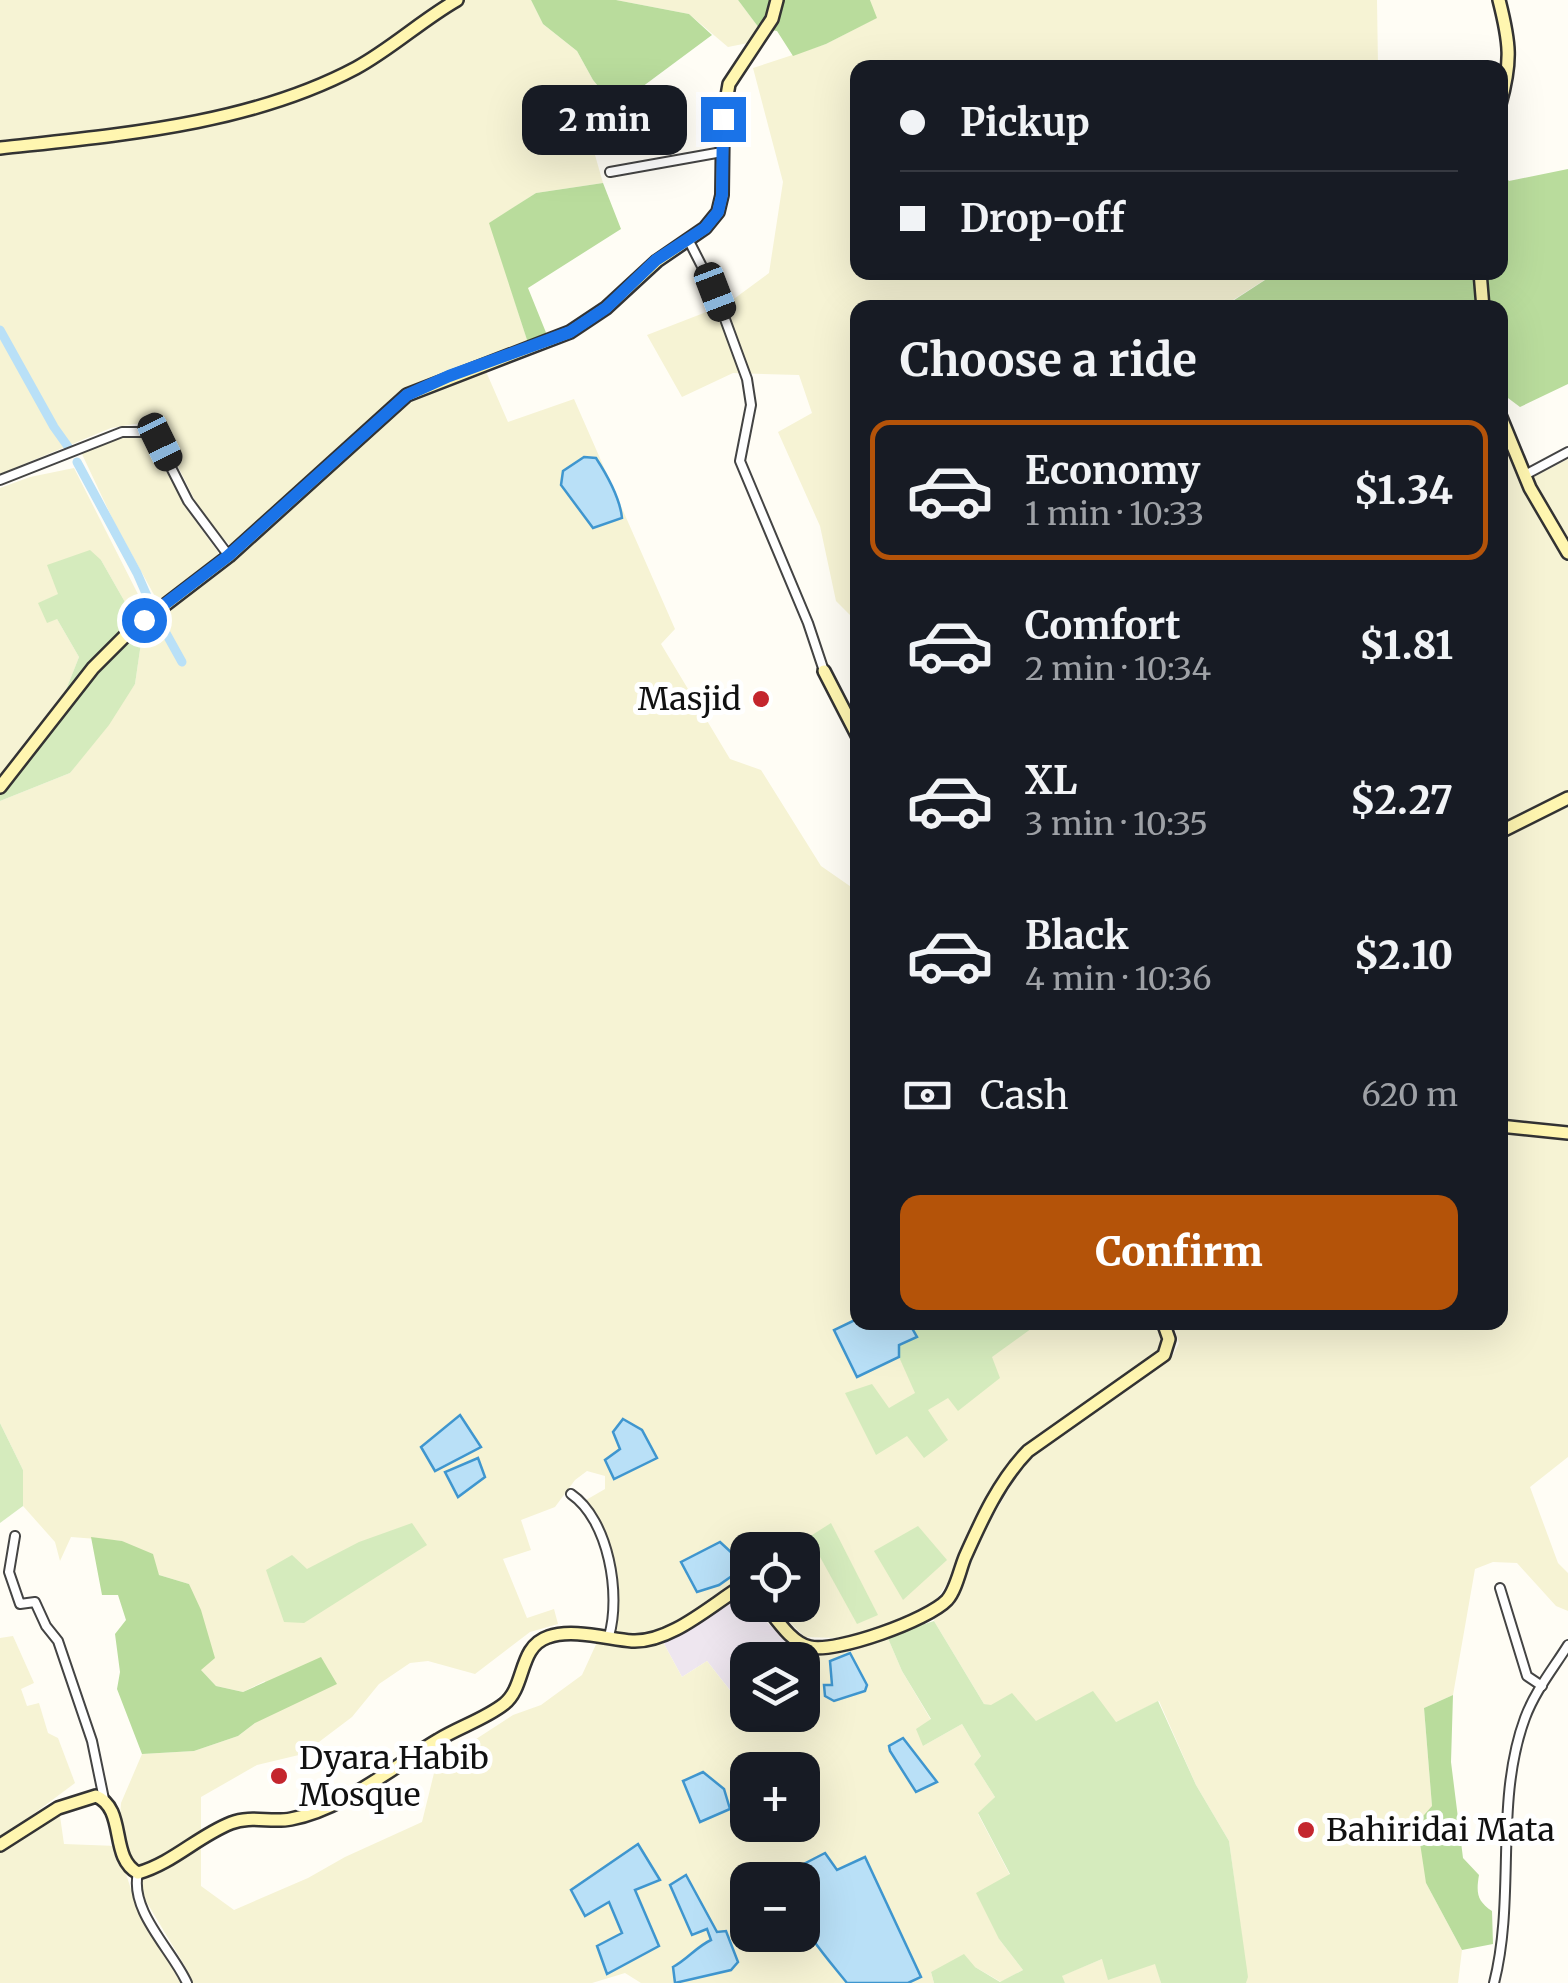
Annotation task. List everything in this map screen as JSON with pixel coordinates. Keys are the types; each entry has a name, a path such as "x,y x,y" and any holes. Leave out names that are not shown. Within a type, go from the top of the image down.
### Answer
{"street":[{"path":"0,148 199,120 270,103 358,67 457,0"},
{"path":"0,787 92,668 163,604 228,556 407,395 570,332 606,308 656,260 689,241 718,212 729,84 772,19 777,0"},
{"path":"1499,0 1509,40 1508,68"},
{"path":"610,172 722,152"},
{"path":"689,241 715,292 747,379 751,405 740,461 808,622 824,671 850,721"},
{"path":"0,480 122,432 152,432 188,500 228,556"},
{"path":"1508,436 1524,475 1568,553"},
{"path":"1524,475 1568,452"},
{"path":"1508,828 1568,798"},
{"path":"1508,1127 1568,1133"},
{"path":"780,1622 796,1640 810,1647 880,1634 910,1622 948,1599 982,1518 1010,1470 1028,1451 1164,1355 1168,1340 1165,1330"},
{"path":"571,1494 585,1504 600,1534 610,1568 614,1619 609,1636"},
{"path":"15,1536 9,1572 20,1604 35,1602 58,1641 92,1741 104,1799 113,1814 123,1854 130,1869 138,1873 182,1854 232,1822 290,1819 339,1801 440,1738 503,1705 517,1691 529,1652 548,1637 609,1636 634,1641 658,1637 730,1593"},
{"path":"1500,1588 1526,1676 1542,1686"},
{"path":"1494,1983 1506,1912 1510,1787 1522,1729 1542,1686 1568,1645"},
{"path":"0,1845 58,1808 96,1796 104,1799"},
{"path":"138,1873 143,1909 187,1983"}],"shaded area":[{"path":"0,0 531,0 543,24 577,51 593,80 615,107 587,127 603,183 536,193 490,223 528,343 481,360 508,422 574,399 675,629 661,644 730,759 761,770 821,866 850,886 850,1330 1162,1330 1165,1349 1018,1451 987,1497 955,1572 936,1600 882,1628 837,1638 805,1637 790,1622 820,1622 820,1532 730,1532 730,1589 653,1634 635,1637 614,1632 616,1581 604,1531 586,1500 605,1489 605,1476 587,1471 555,1507 521,1520 531,1550 503,1559 527,1618 554,1609 558,1624 530,1632 475,1674 428,1661 410,1663 379,1684 352,1717 303,1754 257,1765 201,1797 201,1835 155,1863 141,1865 131,1857 120,1818 121,1803 142,1754 194,1751 238,1736 255,1723 265,1681 243,1692 216,1686 200,1669 214,1658 189,1584 159,1575 122,1541 71,1537 60,1561 55,1542 23,1506 23,1470 0,1423 0,801 70,773 135,684 141,643 162,613 226,566 231,546 204,519 161,432 147,422 111,428 0,474"},
{"path":"616,0 738,0 759,28 748,43 728,47 689,14"},
{"path":"870,0 1377,0 1378,60 850,60 850,280 1264,280 1233,300 850,300 850,615 836,601 820,526 778,432 812,413 799,375 733,373 682,397 647,335 727,304 769,273 783,182 753,68 826,44 876,18"},
{"path":"133,434 146,436 155,444 186,508 218,552 218,559 158,602 81,452"},
{"path":"1508,454 1522,483 1568,459 1568,1457 1530,1487 1558,1563 1568,1573 1568,1611 1556,1606 1517,1563 1493,1562 1475,1569 1453,1695 1424,1708 1432,1806 1426,1883 1462,1950 1458,1983 1246,1983 1229,1841 1196,1785 1159,1701 1116,1722 1036,1721 984,1704 934,1621 963,1583 982,1535 1021,1468 1069,1425 1173,1355 1179,1343 1175,1330 1508,1330"},
{"path":"74,468 146,610 134,618 101,560 59,594 39,603 57,619 79,657 60,705 0,781 0,488"},
{"path":"730,1602 730,1622 767,1622 786,1642 730,1642 730,1690 707,1661 682,1677 663,1642"},
{"path":"13,1636 34,1683 21,1689 27,1706 39,1703 48,1733 58,1738 75,1783 0,1839 0,1638"},
{"path":"887,1636 931,1720 923,1746 962,1724 981,1756 974,1764 995,1797 978,1814 1010,1875 999,1939 1023,1970 1001,1982 975,1967 931,1972 934,1983 641,1983 625,1973 592,1983 191,1983 143,1896 140,1880 201,1848 201,1886 234,1910 422,1822 436,1765 513,1715 541,1705 582,1675 598,1640 625,1646 663,1642 682,1677 707,1661 730,1690 730,1732 820,1732 820,1655"},
{"path":"60,1816 64,1844 117,1846 139,1914 181,1983 0,1983 0,1852"},
{"path":"1102,1959 1156,1963 1161,1983 1065,1983 1061,1976"}],"green space":[{"path":"531,0 616,0 689,14 712,35 615,107 593,80 577,51 543,24"},
{"path":"738,0 870,0 877,18 793,56 777,31 759,28"},
{"path":"1568,169 1568,384 1520,407 1508,398 1508,300 1234,300 1265,280 1508,280 1509,181"},
{"path":"603,183 621,229 528,288 547,335 528,343 489,223 536,193"},
{"path":"90,550 101,560 134,618 141,643 135,684 109,725 70,773 0,801 0,795 62,718 60,705 79,657 57,619 47,623 38,603 58,594 47,565"},
{"path":"912,1330 1029,1330 992,1357 1000,1378 958,1411 948,1398 928,1410 948,1440 924,1458 907,1436 876,1455 845,1393 872,1384 889,1408 915,1393 899,1357 899,1345 916,1337"},
{"path":"0,1423 23,1470 23,1506 0,1523"},
{"path":"412,1523 427,1545 304,1623 284,1622 266,1570 292,1555 307,1569 359,1542"},
{"path":"831,1523 878,1615 857,1624 820,1557 820,1532 817,1532"},
{"path":"918,1526 947,1560 903,1600 874,1551"},
{"path":"91,1537 122,1541 153,1554 159,1575 189,1584 215,1658 201,1670 216,1686 243,1692 321,1657 337,1684 255,1723 238,1736 194,1751 142,1754 117,1689 120,1672 115,1634 126,1620 118,1595 102,1595"},
{"path":"934,1621 984,1704 991,1705 1012,1693 1036,1721 1093,1691 1116,1722 1158,1701 1196,1785 1229,1841 1246,1983 1161,1983 1155,1964 1108,1980 1102,1959 1062,1976 1065,1983 934,1983 931,1972 964,1954 975,1967 1000,1982 1023,1970 999,1939 976,1893 1010,1874 978,1813 995,1797 974,1764 981,1756 962,1724 923,1746 916,1729 931,1719 902,1671 887,1636"},
{"path":"1453,1695 1451,1762 1463,1858 1479,1875 1479,1896 1492,1911 1493,1944 1462,1950 1426,1883 1417,1823 1432,1806 1424,1708"}],"water":[{"path":"584,457 596,458 616,495 622,518 593,528 561,485 563,471"},
{"path":"850,1322 850,1330 913,1330 917,1337 899,1345 899,1357 857,1377 834,1330"},
{"path":"460,1415 481,1447 435,1471 421,1447"},
{"path":"623,1419 642,1430 657,1458 614,1479 605,1460 620,1449 613,1432"},
{"path":"478,1458 485,1477 458,1497 445,1472"},
{"path":"720,1542 730,1551 730,1577 697,1592 681,1562"},
{"path":"850,1653 867,1685 865,1691 834,1701 825,1696 824,1685 832,1685 830,1661"},
{"path":"903,1738 937,1782 916,1792 890,1751 889,1746"},
{"path":"703,1772 724,1789 730,1809 700,1822 683,1781"},
{"path":"638,1844 660,1880 635,1890 659,1946 607,1974 597,1946 622,1933 609,1902 585,1916 571,1890"},
{"path":"825,1853 837,1870 865,1857 921,1977 908,1983 847,1983 820,1949 820,1862 808,1862"},
{"path":"686,1875 717,1932 726,1931 730,1952 734,1952 738,1962 731,1970 675,1983 673,1967 711,1940 707,1929 692,1935 670,1885"}],"waterway":[{"path":"0,330 69,448"},
{"path":"77,462 151,605"},
{"path":"157,617 182,662"}],"place":[{"name":"Masjid","path":"761,699"},
{"name":"Dyara Habib Mosque","path":"279,1776"},
{"name":"Bahiridai Mata","path":"1306,1830"}],"route":[{"path":"144,620 228,556 407,395 570,332 606,308 656,260 705,228 718,212 722,195 723,119"}]}
